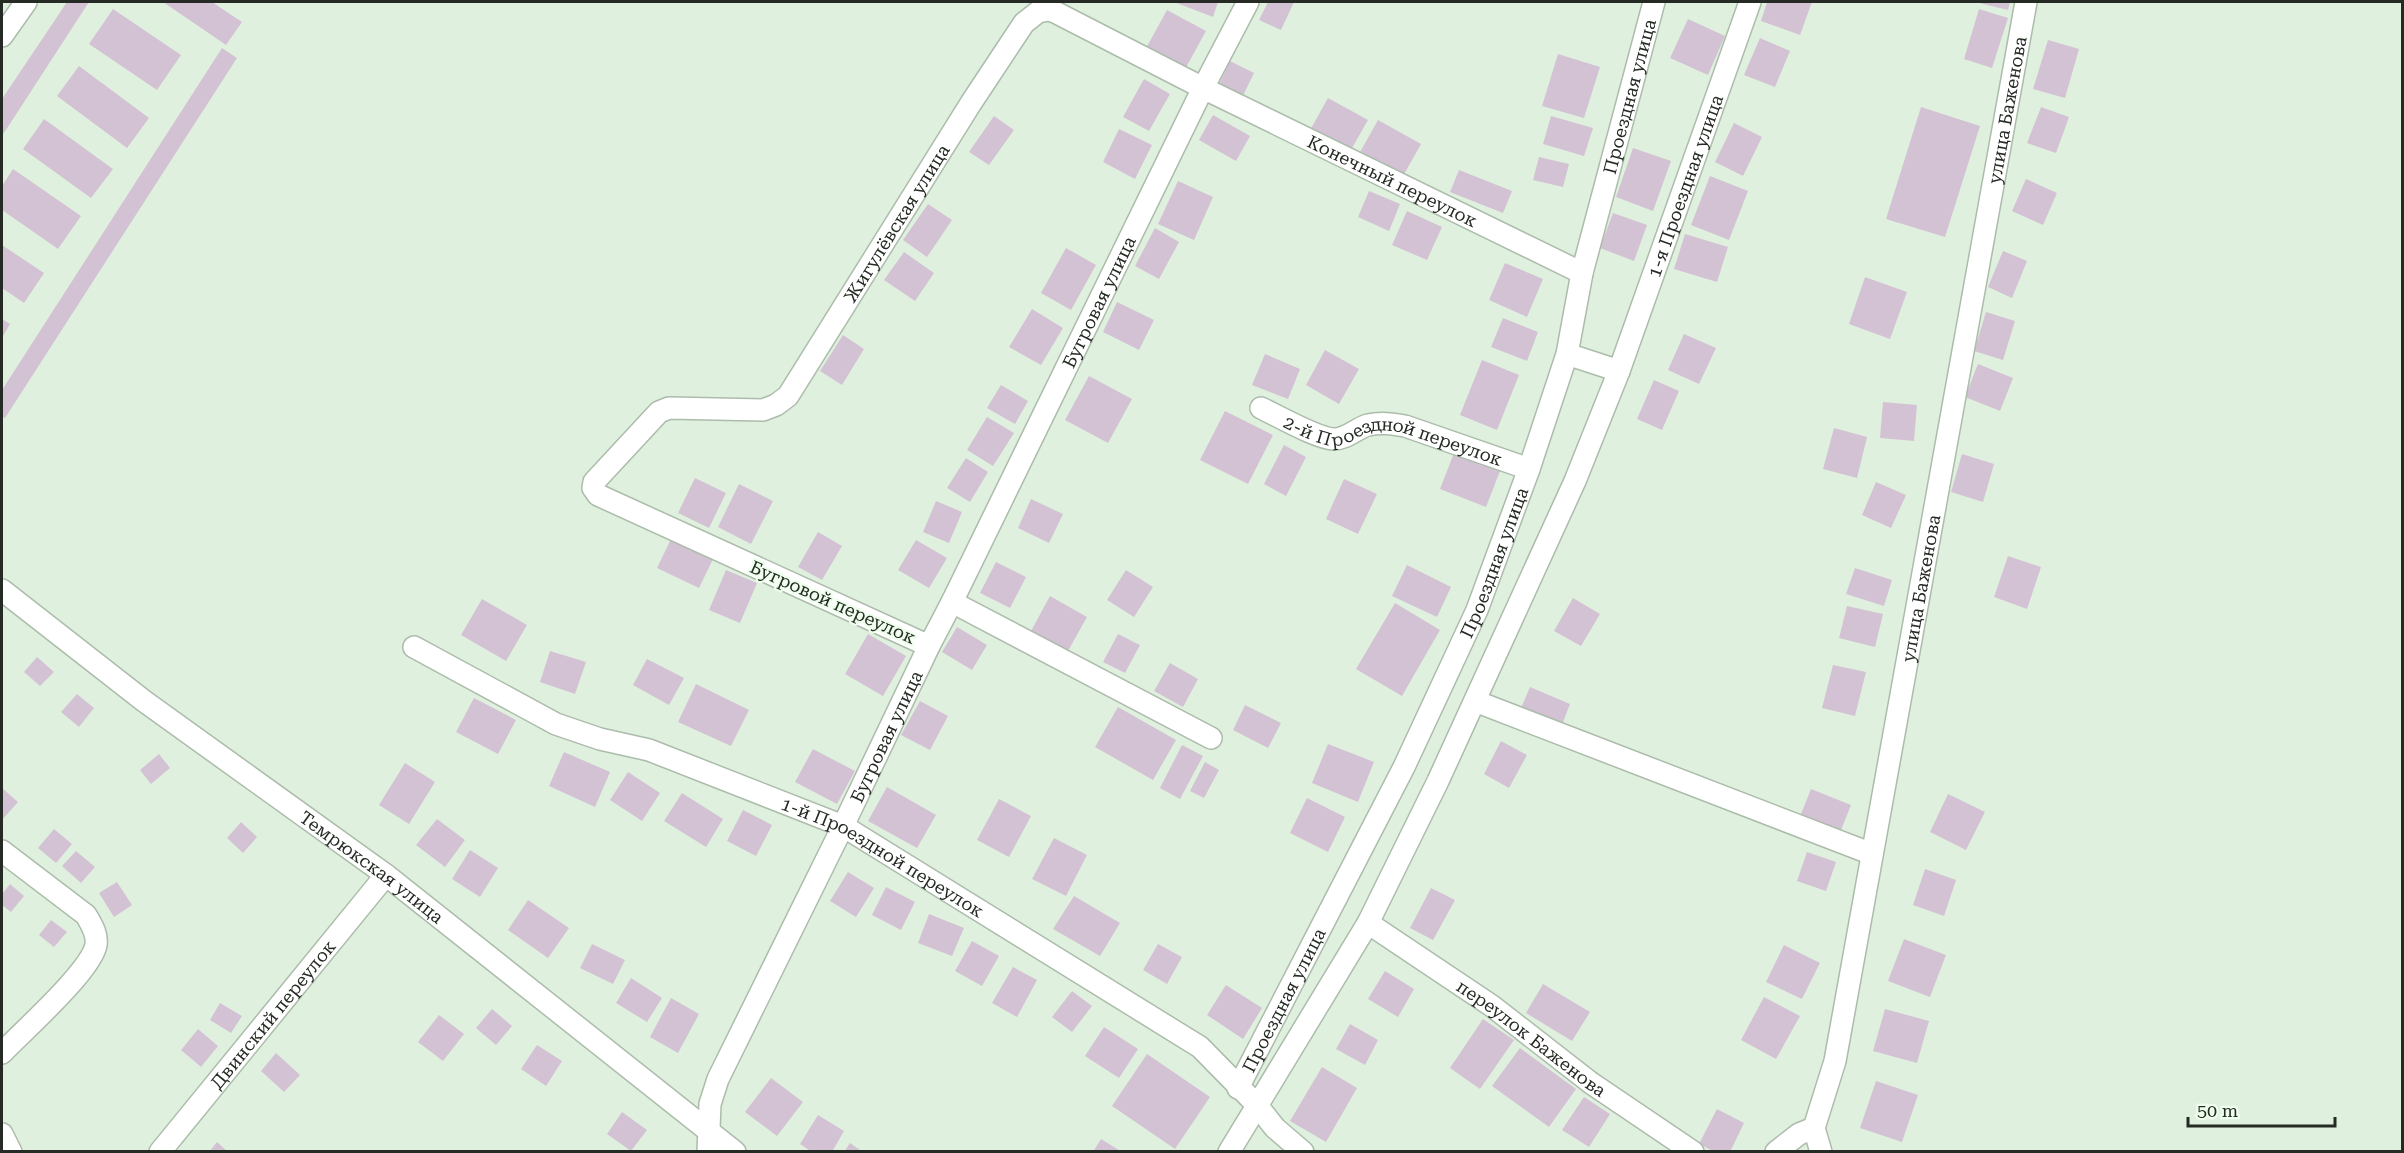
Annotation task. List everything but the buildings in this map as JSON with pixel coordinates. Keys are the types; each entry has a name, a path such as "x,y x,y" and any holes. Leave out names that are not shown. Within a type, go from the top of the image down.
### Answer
{"street":[{"path":"2,36 26,2"},
{"name":"Бугровая улица","path":"952,602 1203,88 1248,2"},
{"name":"Проездная улица","path":"1238,1088 1409,757 1477,610 1529,469 1567,354 1582,273 1654,2"},
{"name":"1-я Проездная улица","path":"1619,371 1750,2"},
{"name":"улица Баженова","path":"1814,1128 1835,1061 2026,2"},
{"name":"Жигулёвская улица","path":"593,488 597,477 659,412 669,408 764,410 788,396 971,103 1030,16 1048,10 1055,12 1203,88"},
{"name":"Конечный переулок","path":"1203,88 1582,273"},
{"path":"1567,354 1619,371"},
{"name":"Проездная улица","path":"1229,1152 1256,1104 1368,923 1475,701 1575,481 1619,371"},
{"name":"2-й Проездной переулок","path":"1261,408 1333,439 1343,437 1367,425 1386,423 1405,426 1529,469"},
{"name":"Бугровой переулок","path":"593,488 598,495 929,646 952,602"},
{"name":"Темрюкская улица","path":"2,590 144,701 386,875 709,1142 735,1152"},
{"path":"952,602 1211,738"},
{"name":"Бугровая улица","path":"709,1142 710,1104 718,1079 929,646"},
{"name":"1-й Проездной переулок","path":"414,647 556,724 600,739 649,750 843,826 1200,1047 1256,1104 1275,1128 1303,1152"},
{"path":"1475,701 1872,854"},
{"path":"2,851 86,915 94,928 97,944 86,966 2,1053"},
{"name":"Двинский переулок","path":"160,1152 386,875"},
{"name":"переулок Баженова","path":"1368,923 1492,1006 1591,1083 1694,1152"},
{"path":"1776,1152 1799,1134 1814,1128 1821,1152"},
{"path":"2,1134 10,1152"}]}
